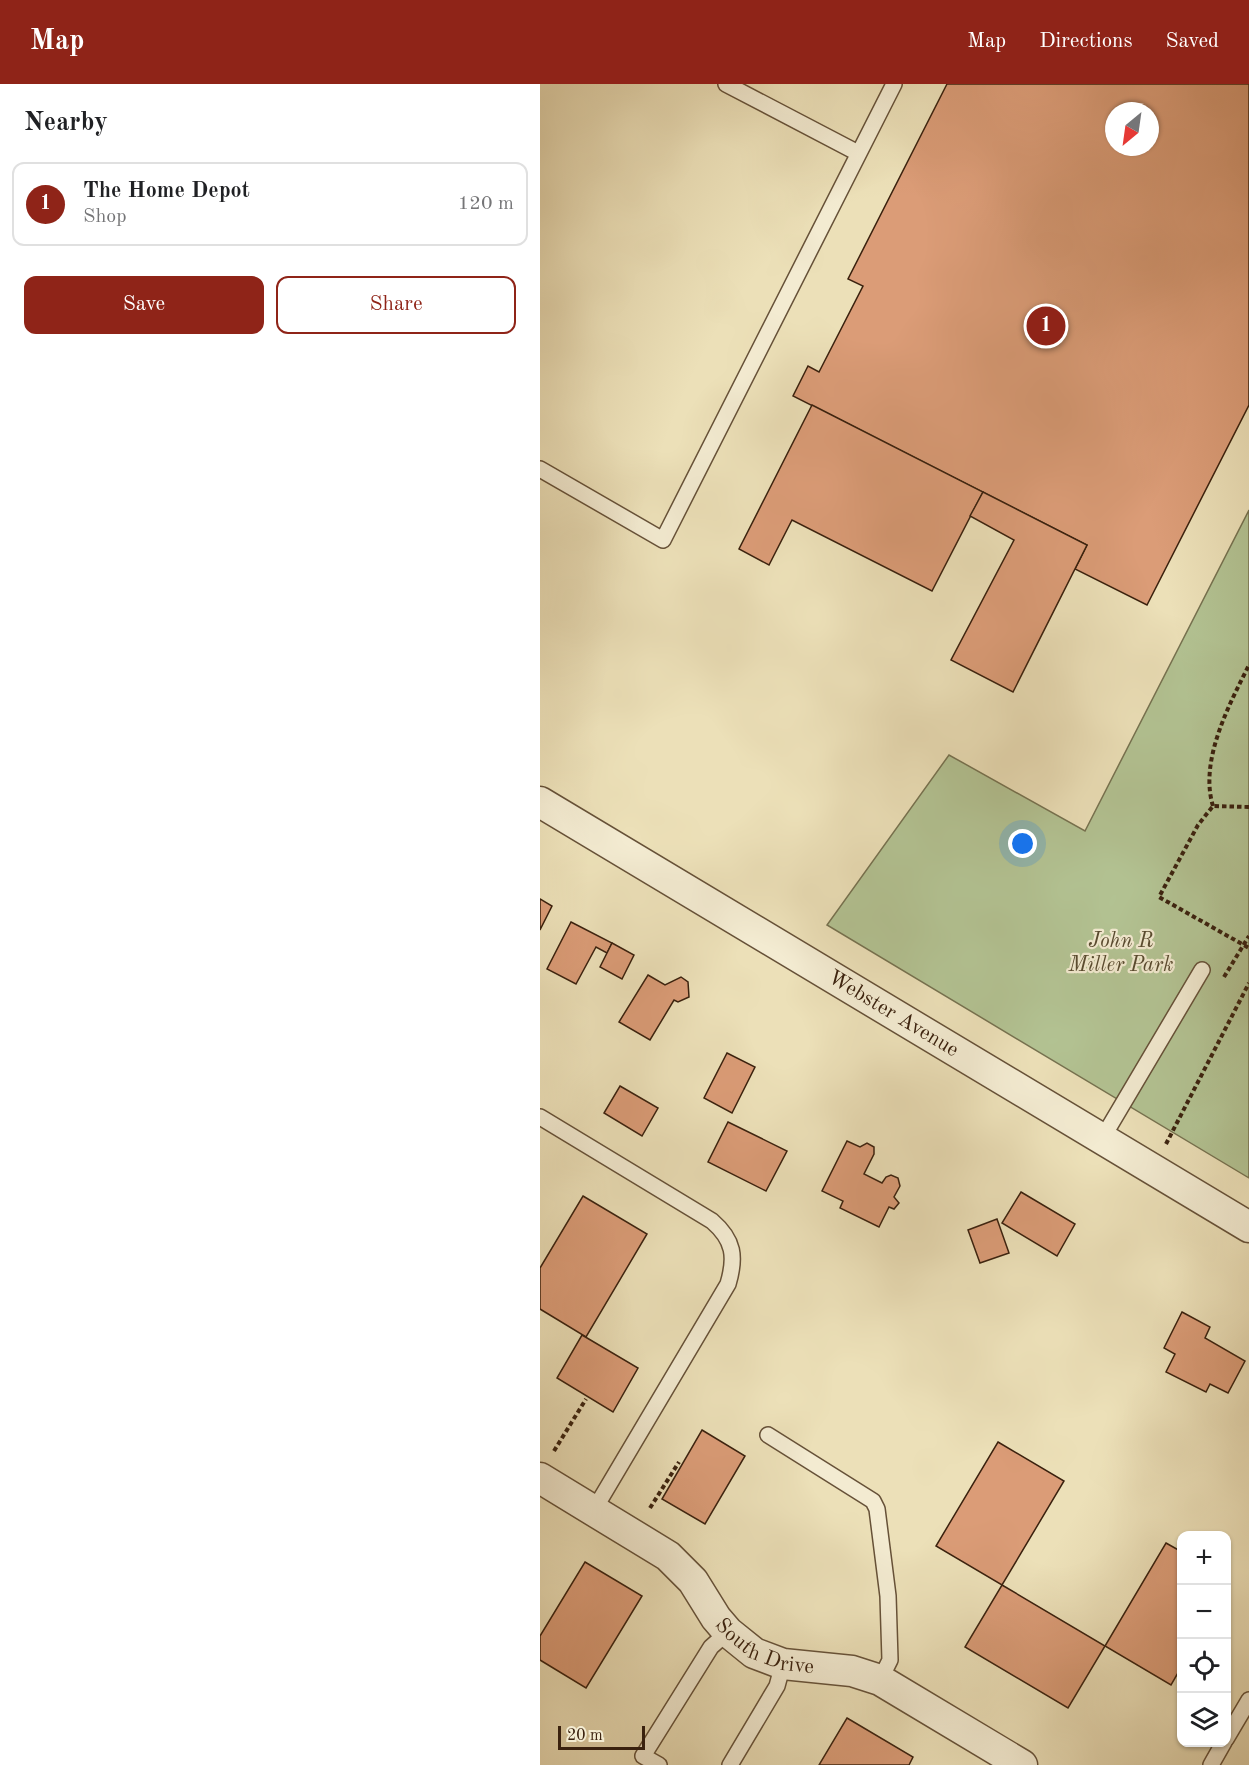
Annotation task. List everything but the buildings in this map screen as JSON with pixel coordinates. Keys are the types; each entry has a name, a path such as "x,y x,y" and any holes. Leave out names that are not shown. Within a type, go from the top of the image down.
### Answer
{"street":[{"name":"Webster Avenue","path":"540,802 1249,1227"},
{"name":"South Drive","path":"540,1478 668,1556 693,1581 716,1618 728,1632 754,1653 783,1664 852,1671 880,1680 1022,1765"}],"lane":[{"path":"726,84 858,153"},
{"path":"540,470 663,540 894,84"},
{"path":"1102,1139 1202,970"},
{"path":"540,1117 712,1221 723,1230 734,1254 728,1284 594,1510"},
{"path":"768,1435 866,1495 877,1509 888,1596 890,1660 880,1680"},
{"path":"658,1765 643,1756 711,1647 728,1632"},
{"path":"730,1765 777,1686 783,1664"},
{"path":"1231,1732 1249,1700"},
{"path":"1211,1765 1222,1747"}],"path":[{"path":"1213,806 1208,791 1215,749 1233,696 1249,664"},
{"path":"1213,806 1249,807"},
{"path":"1213,806 1198,825 1159,897 1249,948"},
{"path":"1166,1145 1249,983"},
{"path":"554,1451 586,1399"},
{"path":"650,1508 679,1462"}],"green space":[{"name":"John R Miller Park","path":"1249,510 1249,1178 827,925 949,755 1085,831"}],"place":[{"name":"The Home Depot","path":"1046,326"}]}
